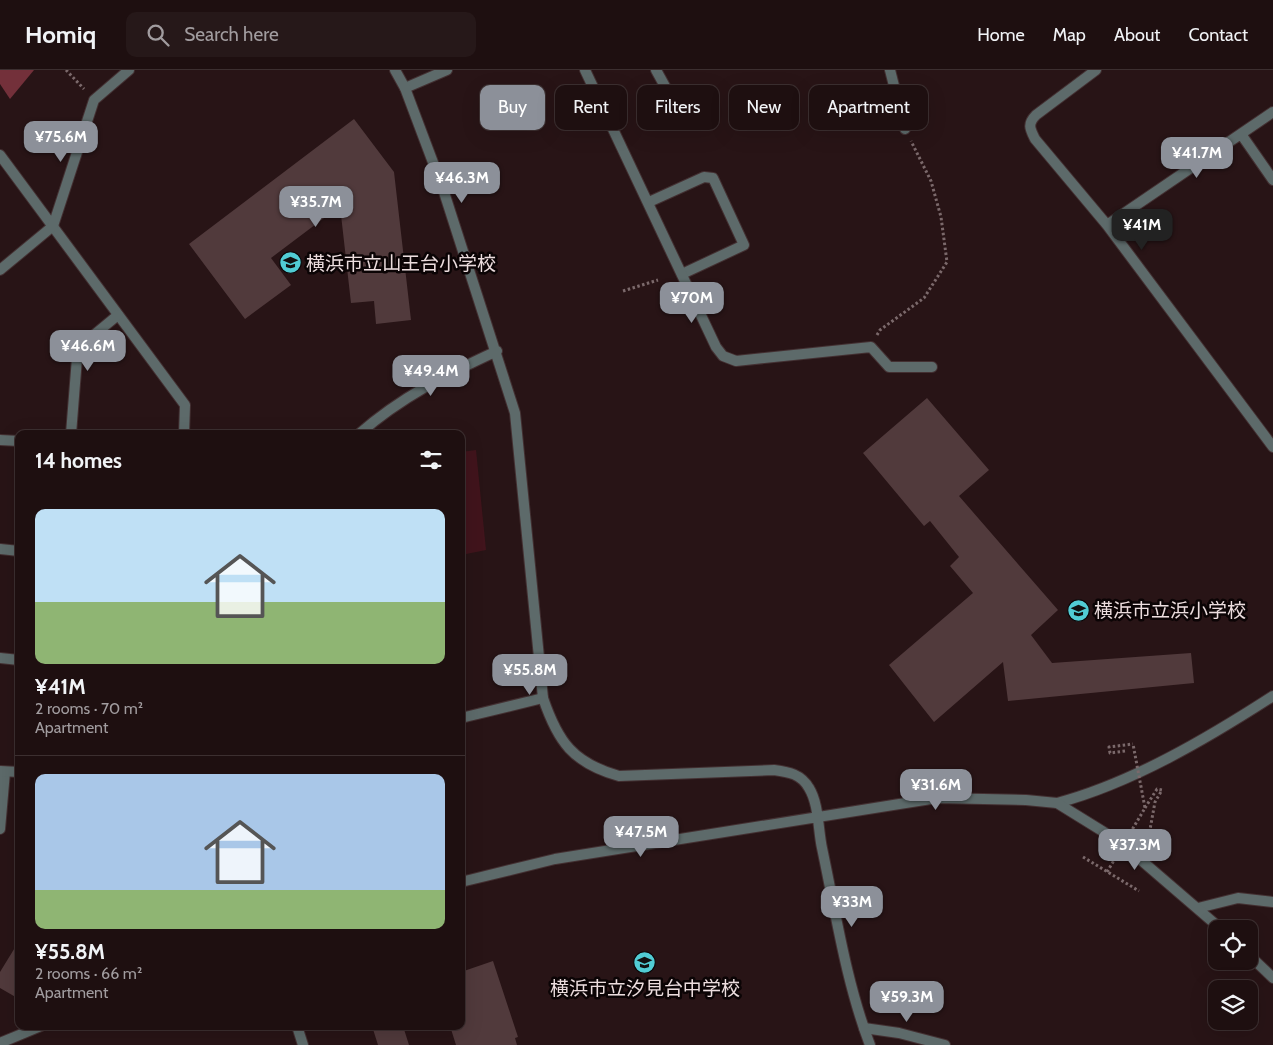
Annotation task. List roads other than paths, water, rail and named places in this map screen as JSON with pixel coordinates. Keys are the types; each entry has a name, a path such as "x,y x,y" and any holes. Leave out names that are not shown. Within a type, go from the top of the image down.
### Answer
{"street":[{"path":"0,270 53,226 94,100 130,70"},
{"path":"395,70 405,88 443,189 497,351 515,413 543,698 552,724 564,744 578,758 598,770 619,776 774,770 789,772 802,778 810,790 852,990 870,1045"},
{"path":"405,88 447,70"},
{"path":"585,70 716,347 723,356 736,361 871,347 889,366 932,367"},
{"path":"656,70 664,85"},
{"path":"890,70 894,85"},
{"path":"1096,70 1080,74 1030,120 1029,127 1035,139 1107,225 1273,447"},
{"path":"1107,225 1273,112"},
{"path":"1241,134 1273,180"},
{"path":"0,155 184,405 184,430"},
{"path":"649,202 704,177 713,178 744,245 682,274"},
{"path":"71,430 77,358 83,344 118,315"},
{"path":"364,430 382,414 422,387 497,351"},
{"path":"0,440 15,441"},
{"path":"0,549 15,551"},
{"path":"0,658 15,660"},
{"path":"465,881 555,859 937,798 1026,800 1057,803 1107,788 1205,737 1273,696"},
{"path":"465,717 543,698"},
{"path":"0,829 2,771 15,772"},
{"path":"1057,803 1120,842 1211,920"},
{"path":"1198,908 1238,898 1273,902"},
{"path":"1258,964 1273,978"},
{"path":"864,1028 899,1033 945,1045"},
{"path":"0,1043 31,1030"},
{"path":"298,1030 304,1045"}],"place":[{"name":"横浜市立山王台小学校","path":"290,263"},
{"name":"横浜市立浜小学校","path":"1078,610"},
{"name":"横浜市立汐見台中学校","path":"645,962"}]}
